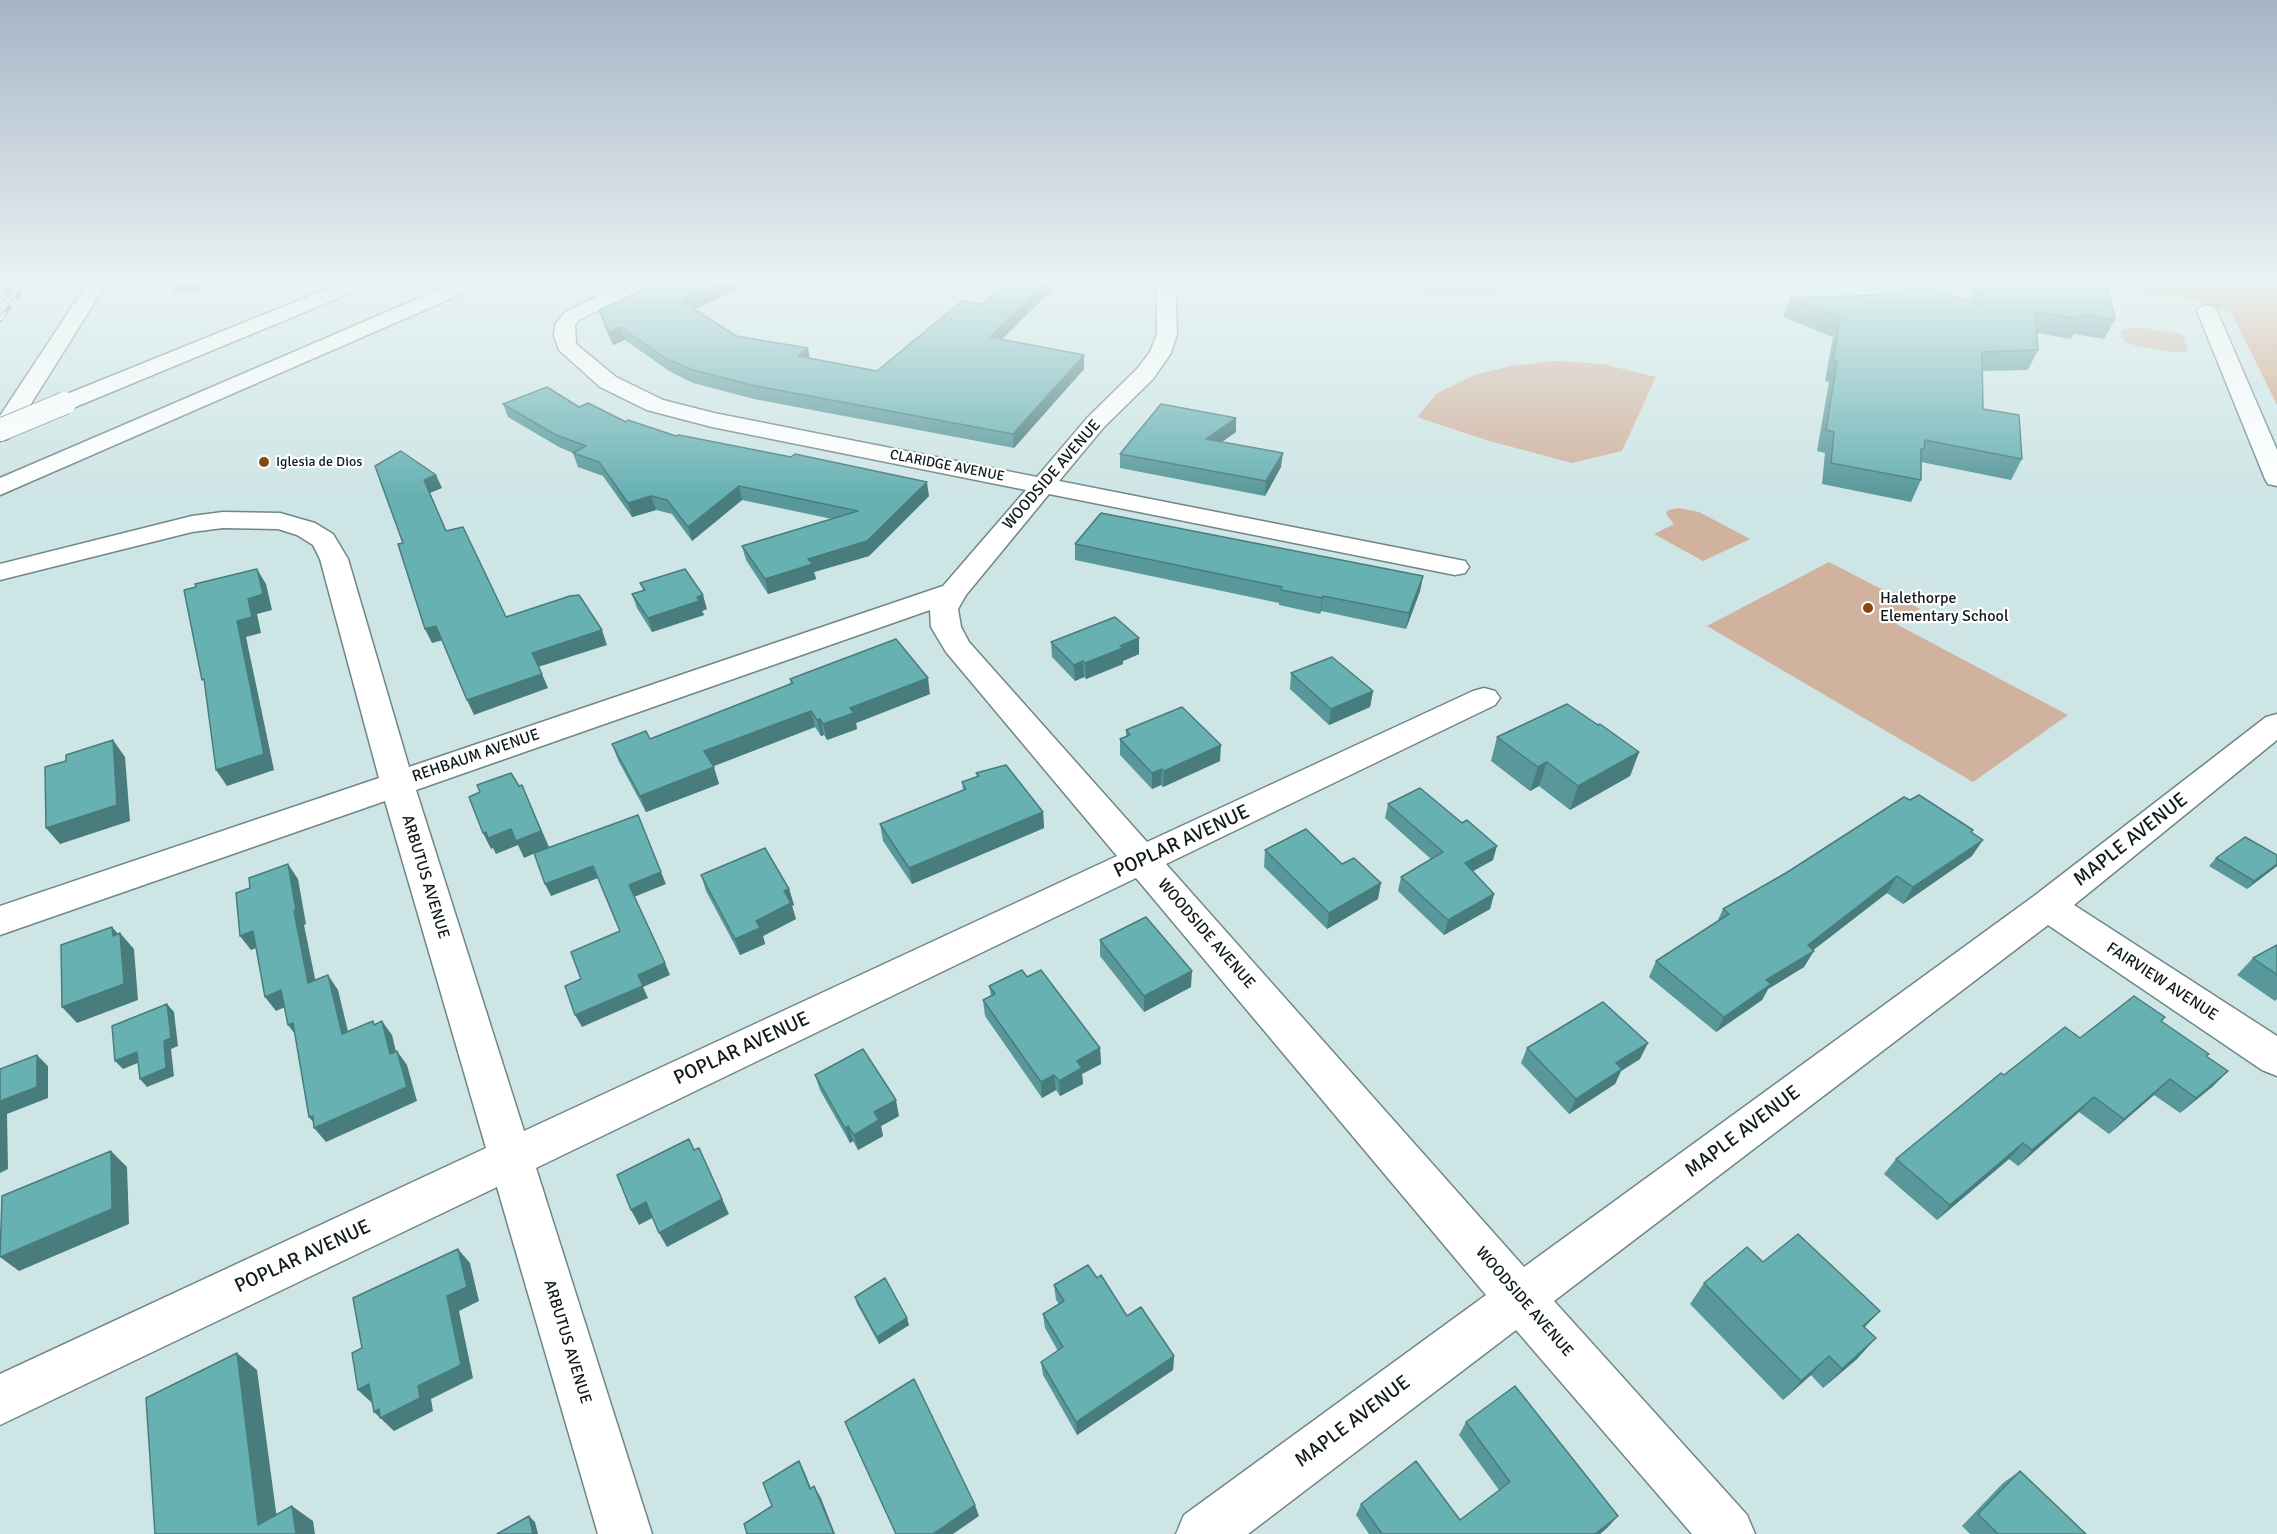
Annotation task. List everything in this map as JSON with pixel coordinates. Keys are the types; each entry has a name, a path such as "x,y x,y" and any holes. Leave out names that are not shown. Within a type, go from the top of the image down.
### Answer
{"main road":[{"path":"0,432 52,353"},
{"path":"0,432 188,353"},
{"path":"0,486 310,353"},
{"name":"CLARIDGE AVENUE","path":"573,353 599,375 632,395 655,405 712,420 1455,567"},
{"name":"WOODSIDE AVENUE","path":"1160,353 1145,374 1096,422 1042,484 953,592 944,609 946,627 956,646 1520,1298 1728,1534"},
{"path":"2224,353 2277,479"},
{"name":"ARBUTUS AVENUE","path":"0,572 192,524 253,519 280,521 306,529 324,540 334,559 397,784 625,1534"},
{"name":"REHBAUM AVENUE","path":"0,921 953,592"},
{"name":"POPLAR AVENUE","path":"0,1400 1485,698"},
{"name":"MAPLE AVENUE","path":"1203,1534 2047,906 2277,724"},
{"name":"FAIRVIEW AVENUE","path":"2047,906 2277,1058"}],"shaded area":[{"path":"2251,353 2277,353 2277,405"},
{"path":"1556,361 1603,364 1656,377 1622,451 1572,463 1486,440 1417,417 1436,394 1474,375 1510,366"},
{"path":"1679,508 1699,512 1750,539 1703,561 1654,534 1674,524 1666,514 1668,510"},
{"path":"1829,562 1920,609 1896,624 2068,715 1973,782 1707,626"}],"building":[{"path":"657,353 802,353 798,356 877,371 899,353 1071,353 1084,355 1013,434 751,385 690,369"},
{"path":"1834,353 1982,353 1983,409 2019,415 2022,459 1925,440 1924,449 1921,449 1921,480 1831,463 1834,432 1826,430 1837,362 1833,361"},
{"path":"547,387 579,407 588,403 626,422 628,420 676,436 791,457 795,454 927,482 867,541 808,559 813,564 765,579 742,546 858,511 739,486 688,527 667,500 651,496 628,503 599,462 573,453 586,446 554,434 503,404"},
{"path":"1161,404 1236,418 1206,439 1283,453 1266,481 1120,454"},
{"path":"401,451 436,475 424,480 446,531 463,527 506,617 579,595 602,630 532,653 542,674 467,700 436,626 425,629 398,544 403,543 375,466"},
{"path":"1101,513 1423,576 1409,613 1281,590 1282,587 1075,544"},
{"path":"257,569 263,594 248,599 252,617 237,621 264,754 216,770 204,679 202,680 184,590 196,587 195,584"},
{"path":"685,569 703,595 697,597 699,601 648,618 632,594 645,590 640,583"},
{"path":"1115,617 1139,638 1120,646 1123,648 1085,663 1083,661 1074,665 1051,642"},
{"path":"896,639 928,678 850,708 854,713 823,724 811,711 704,751 714,767 640,796 612,744 646,731 650,739 793,683 790,679"},
{"path":"1332,657 1373,691 1331,709 1291,673"},
{"path":"1567,704 1639,752 1578,786 1547,762 1538,767 1497,737"},
{"path":"1182,707 1221,745 1164,771 1162,769 1152,773 1120,739 1130,735 1126,730"},
{"path":"113,740 117,805 46,828 45,767 66,761 66,755"},
{"path":"1006,765 1043,812 909,868 880,824 966,789 962,782 979,776 976,773"},
{"path":"511,773 519,786 522,785 541,831 516,841 511,829 488,838 486,832 483,833 469,797 480,792 477,785"},
{"path":"1420,788 1462,823 1467,820 1497,846 1465,863 1494,894 1448,920 1401,877 1443,852 1388,804"},
{"path":"1919,795 1973,830 1971,832 1983,840 1913,887 1897,876 1808,945 1814,951 1766,980 1771,984 1724,1017 1656,961 1729,914 1723,909 1786,873 1904,797 1910,800"},
{"path":"638,815 661,872 629,885 665,963 638,975 643,986 575,1015 565,986 581,979 571,952 620,931 593,866 545,884 534,853"},
{"path":"1306,829 1342,864 1354,858 1381,883 1329,913 1265,850"},
{"path":"2245,837 2277,855 2277,864 2254,881 2216,858"},
{"path":"765,848 789,889 784,891 791,903 756,921 760,928 735,939 701,875"},
{"path":"288,864 296,910 294,911 308,983 328,975 342,1034 373,1021 374,1025 382,1021 390,1054 397,1051 407,1087 314,1128 313,1116 309,1117 293,1023 288,1025 281,990 265,997 253,931 240,936 236,893 250,888 249,878"},
{"path":"1146,917 1192,971 1144,996 1100,940"},
{"path":"112,927 113,936 120,933 124,984 62,1007 61,945"},
{"path":"2277,945 2277,975 2253,958"},
{"path":"1022,970 1027,977 1041,970 1100,1048 1077,1061 1082,1068 1059,1081 1054,1075 1041,1082 983,1000 995,994 989,986"},
{"path":"2134,996 2165,1017 2161,1021 2209,1054 2206,1056 2228,1071 2196,1098 2170,1079 2124,1119 2094,1097 2032,1150 2023,1143 1950,1205 1896,1159 2001,1073 2004,1075 2065,1027 2080,1038"},
{"path":"1603,1002 1648,1043 1616,1063 1622,1069 1576,1099 1527,1048"},
{"path":"167,1004 171,1038 164,1041 166,1068 140,1079 137,1052 115,1061 112,1026"},
{"path":"863,1049 896,1100 874,1112 879,1120 854,1135 848,1126 845,1128 815,1075"},
{"path":"37,1055 37,1087 0,1101 0,1069"},
{"path":"689,1139 694,1150 699,1148 722,1199 659,1233 646,1202 631,1210 617,1175"},
{"path":"111,1151 112,1209 0,1257 2,1196"},
{"path":"1798,1234 1880,1311 1863,1326 1876,1338 1842,1369 1829,1356 1801,1381 1704,1283 1747,1247 1763,1262"},
{"path":"458,1249 467,1287 447,1296 461,1365 418,1386 420,1398 380,1418 379,1409 374,1412 369,1384 358,1390 352,1353 362,1348 353,1298"},
{"path":"1088,1265 1097,1278 1101,1275 1127,1316 1141,1307 1174,1356 1076,1422 1041,1362 1063,1347 1043,1314 1064,1301 1054,1285"},
{"path":"885,1278 907,1318 877,1337 855,1297"},
{"path":"237,1353 258,1525 292,1506 296,1534 155,1534 146,1398"},
{"path":"914,1379 975,1505 933,1534 896,1534 845,1422"},
{"path":"1515,1386 1618,1516 1595,1534 1382,1534 1361,1504 1416,1461 1460,1520 1510,1482 1466,1422"},
{"path":"799,1461 810,1489 814,1486 834,1534 747,1534 744,1524 772,1506 763,1483"},
{"path":"2020,1471 2086,1534 1998,1534 1978,1514"},
{"path":"529,1516 533,1534 497,1534"}],"place":[{"name":"Iglesia de Dios","path":"264,462"},
{"name":"Halethorpe Elementary School","path":"1868,608"}]}
